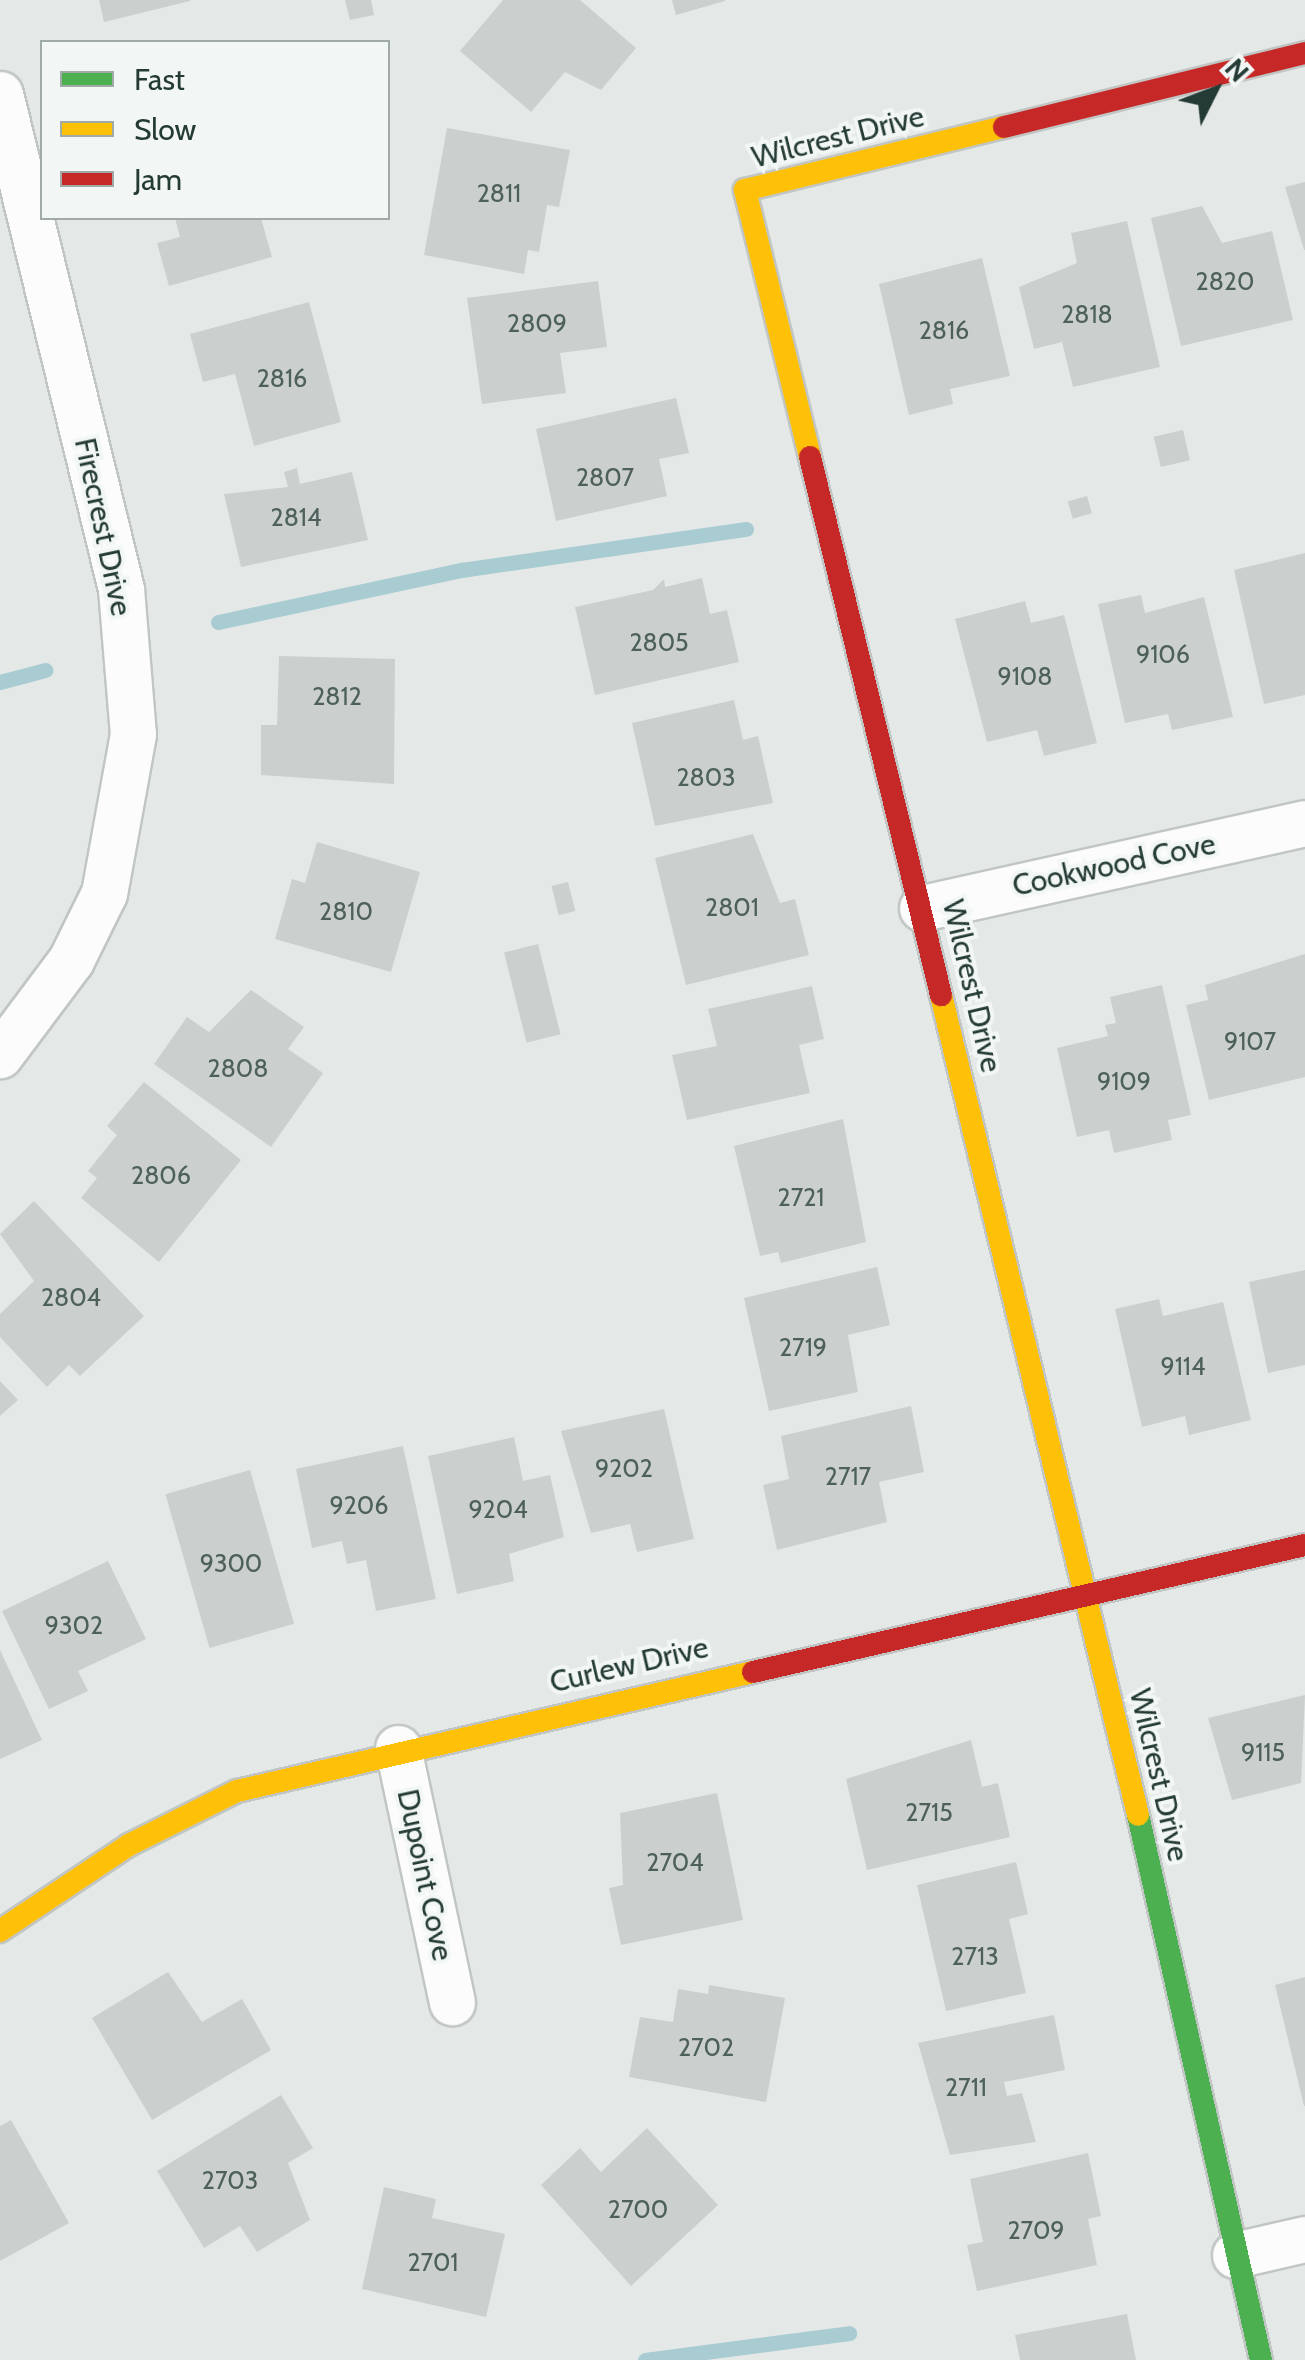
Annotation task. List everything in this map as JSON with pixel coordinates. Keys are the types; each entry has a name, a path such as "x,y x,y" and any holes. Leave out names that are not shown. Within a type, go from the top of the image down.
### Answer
{"street":[{"name":"Wilcrest Drive","path":"1261,2360 1086,1594 745,190 1305,54"},
{"name":"Firecrest Drive","path":"0,94 17,243 121,589 133,734 104,894 71,960 0,1055"},
{"name":"Cookwood Cove","path":"922,908 1305,823"},
{"name":"Curlew Drive","path":"0,1931 130,1845 237,1791 398,1748 1305,1545"},
{"name":"Dupoint Cove","path":"398,1748 452,2002"},
{"path":"1236,2255 1305,2239"}],"building":[{"path":"99,0 190,0 190,1 104,22"},
{"path":"345,0 371,0 374,15 350,20"},
{"path":"503,0 580,0 636,48 601,90 565,72 531,112 460,51"},
{"path":"672,0 725,0 725,1 676,15"},
{"path":"447,128 570,150 559,207 547,205 539,252 528,250 524,274 424,255"},
{"path":"1305,182 1305,250 1304,250 1285,187"},
{"path":"1202,206 1222,243 1272,231 1293,320 1181,346 1151,218"},
{"path":"176,220 262,220 272,257 169,286 157,243 180,237"},
{"path":"1127,221 1160,367 1073,387 1062,342 1034,349 1019,287 1077,263 1071,233"},
{"path":"982,258 1010,376 950,389 953,404 909,415 879,284"},
{"path":"598,281 607,347 560,353 566,393 482,404 467,298"},
{"path":"309,302 341,422 254,446 235,374 203,382 190,334"},
{"path":"676,398 689,453 659,459 667,496 556,521 536,429"},
{"path":"1183,430 1190,460 1161,467 1154,437"},
{"path":"297,468 300,484 352,472 368,540 241,567 224,494 288,487 284,472"},
{"path":"1087,496 1092,513 1073,519 1068,502"},
{"path":"1305,553 1305,695 1264,704 1234,570"},
{"path":"702,578 710,614 727,610 739,662 595,695 575,607 653,590 664,579 665,587"},
{"path":"1141,595 1145,613 1204,597 1233,717 1172,730 1168,714 1125,723 1098,604"},
{"path":"1025,601 1031,623 1064,615 1097,743 1044,756 1037,730 987,742 955,619"},
{"path":"279,656 395,659 394,784 261,775 261,725 277,725"},
{"path":"734,700 743,740 758,736 773,803 655,826 632,723"},
{"path":"753,834 780,903 795,899 809,955 686,985 655,858"},
{"path":"317,842 420,872 391,972 275,939 292,879 305,883"},
{"path":"568,882 575,911 559,915 552,886"},
{"path":"538,944 560,1034 527,1043 504,952"},
{"path":"1305,954 1305,1077 1209,1100 1186,1005 1208,1000 1205,985"},
{"path":"1162,985 1191,1115 1168,1120 1172,1140 1114,1153 1109,1130 1077,1137 1057,1048 1108,1036 1105,1025 1116,1023 1110,997"},
{"path":"812,986 824,1039 799,1045 810,1093 687,1120 672,1055 717,1046 708,1009"},
{"path":"251,990 304,1027 288,1049 323,1073 271,1147 154,1064 187,1017 209,1032"},
{"path":"144,1082 241,1160 159,1262 81,1198 97,1178 88,1171 117,1135 107,1126"},
{"path":"843,1119 866,1242 781,1263 778,1252 760,1256 734,1146"},
{"path":"34,1201 144,1316 80,1376 69,1365 47,1387 0,1337 0,1314 34,1281 0,1234"},
{"path":"877,1267 890,1325 848,1335 858,1392 769,1411 744,1298"},
{"path":"1305,1270 1305,1365 1268,1373 1249,1282"},
{"path":"1159,1299 1163,1316 1223,1302 1251,1420 1189,1435 1185,1416 1142,1427 1115,1309"},
{"path":"0,1381 18,1400 0,1416"},
{"path":"911,1406 924,1472 879,1482 887,1522 777,1550 763,1485 789,1479 781,1436"},
{"path":"664,1409 694,1539 637,1552 630,1524 591,1533 561,1431"},
{"path":"514,1437 523,1481 550,1475 564,1537 509,1554 514,1581 457,1594 428,1456"},
{"path":"403,1446 436,1599 376,1611 366,1560 347,1564 342,1541 312,1548 296,1469"},
{"path":"250,1470 294,1624 210,1648 165,1494"},
{"path":"108,1561 146,1639 78,1671 88,1691 49,1709 2,1611"},
{"path":"0,1650 42,1740 0,1759"},
{"path":"1305,1695 1301,1783 1232,1800 1208,1718"},
{"path":"971,1740 982,1787 998,1783 1010,1837 867,1870 846,1779"},
{"path":"717,1793 743,1920 621,1945 609,1888 623,1885 620,1813"},
{"path":"1016,1862 1028,1914 1009,1919 1026,1993 946,2011 917,1885"},
{"path":"168,1972 202,2022 242,1999 271,2050 152,2120 92,2018"},
{"path":"1305,1977 1305,2106 1304,2106 1275,1985"},
{"path":"709,1985 785,1998 766,2102 629,2077 640,2017 673,2022 678,1989 708,1994"},
{"path":"1054,2015 1065,2070 1004,2082 1007,2096 1022,2093 1036,2142 950,2155 918,2043"},
{"path":"281,2095 313,2148 288,2163 310,2220 257,2252 240,2226 204,2248 157,2171"},
{"path":"11,2120 69,2223 0,2261 0,2126"},
{"path":"647,2128 718,2205 631,2286 541,2185 580,2148 601,2172"},
{"path":"1088,2153 1101,2216 1088,2219 1097,2265 977,2291 967,2245 983,2242 970,2179"},
{"path":"384,2187 436,2199 432,2218 505,2234 486,2317 362,2289"},
{"path":"1127,2314 1136,2360 1020,2360 1015,2335"}],"waterway":[{"path":"218,622 461,570 746,529"},
{"path":"0,682 45,670"},
{"path":"645,2360 849,2333"}],"traffic: fast":[{"path":"1138,1815 1261,2360"}],"traffic: slow":[{"path":"810,457 745,190 1004,127"},
{"path":"941,995 1138,1815"},
{"path":"0,1931 129,1845 237,1791 753,1672"}],"traffic: jam":[{"path":"1004,127 1305,53"},
{"path":"810,457 941,995"},
{"path":"753,1672 1305,1545"}]}
